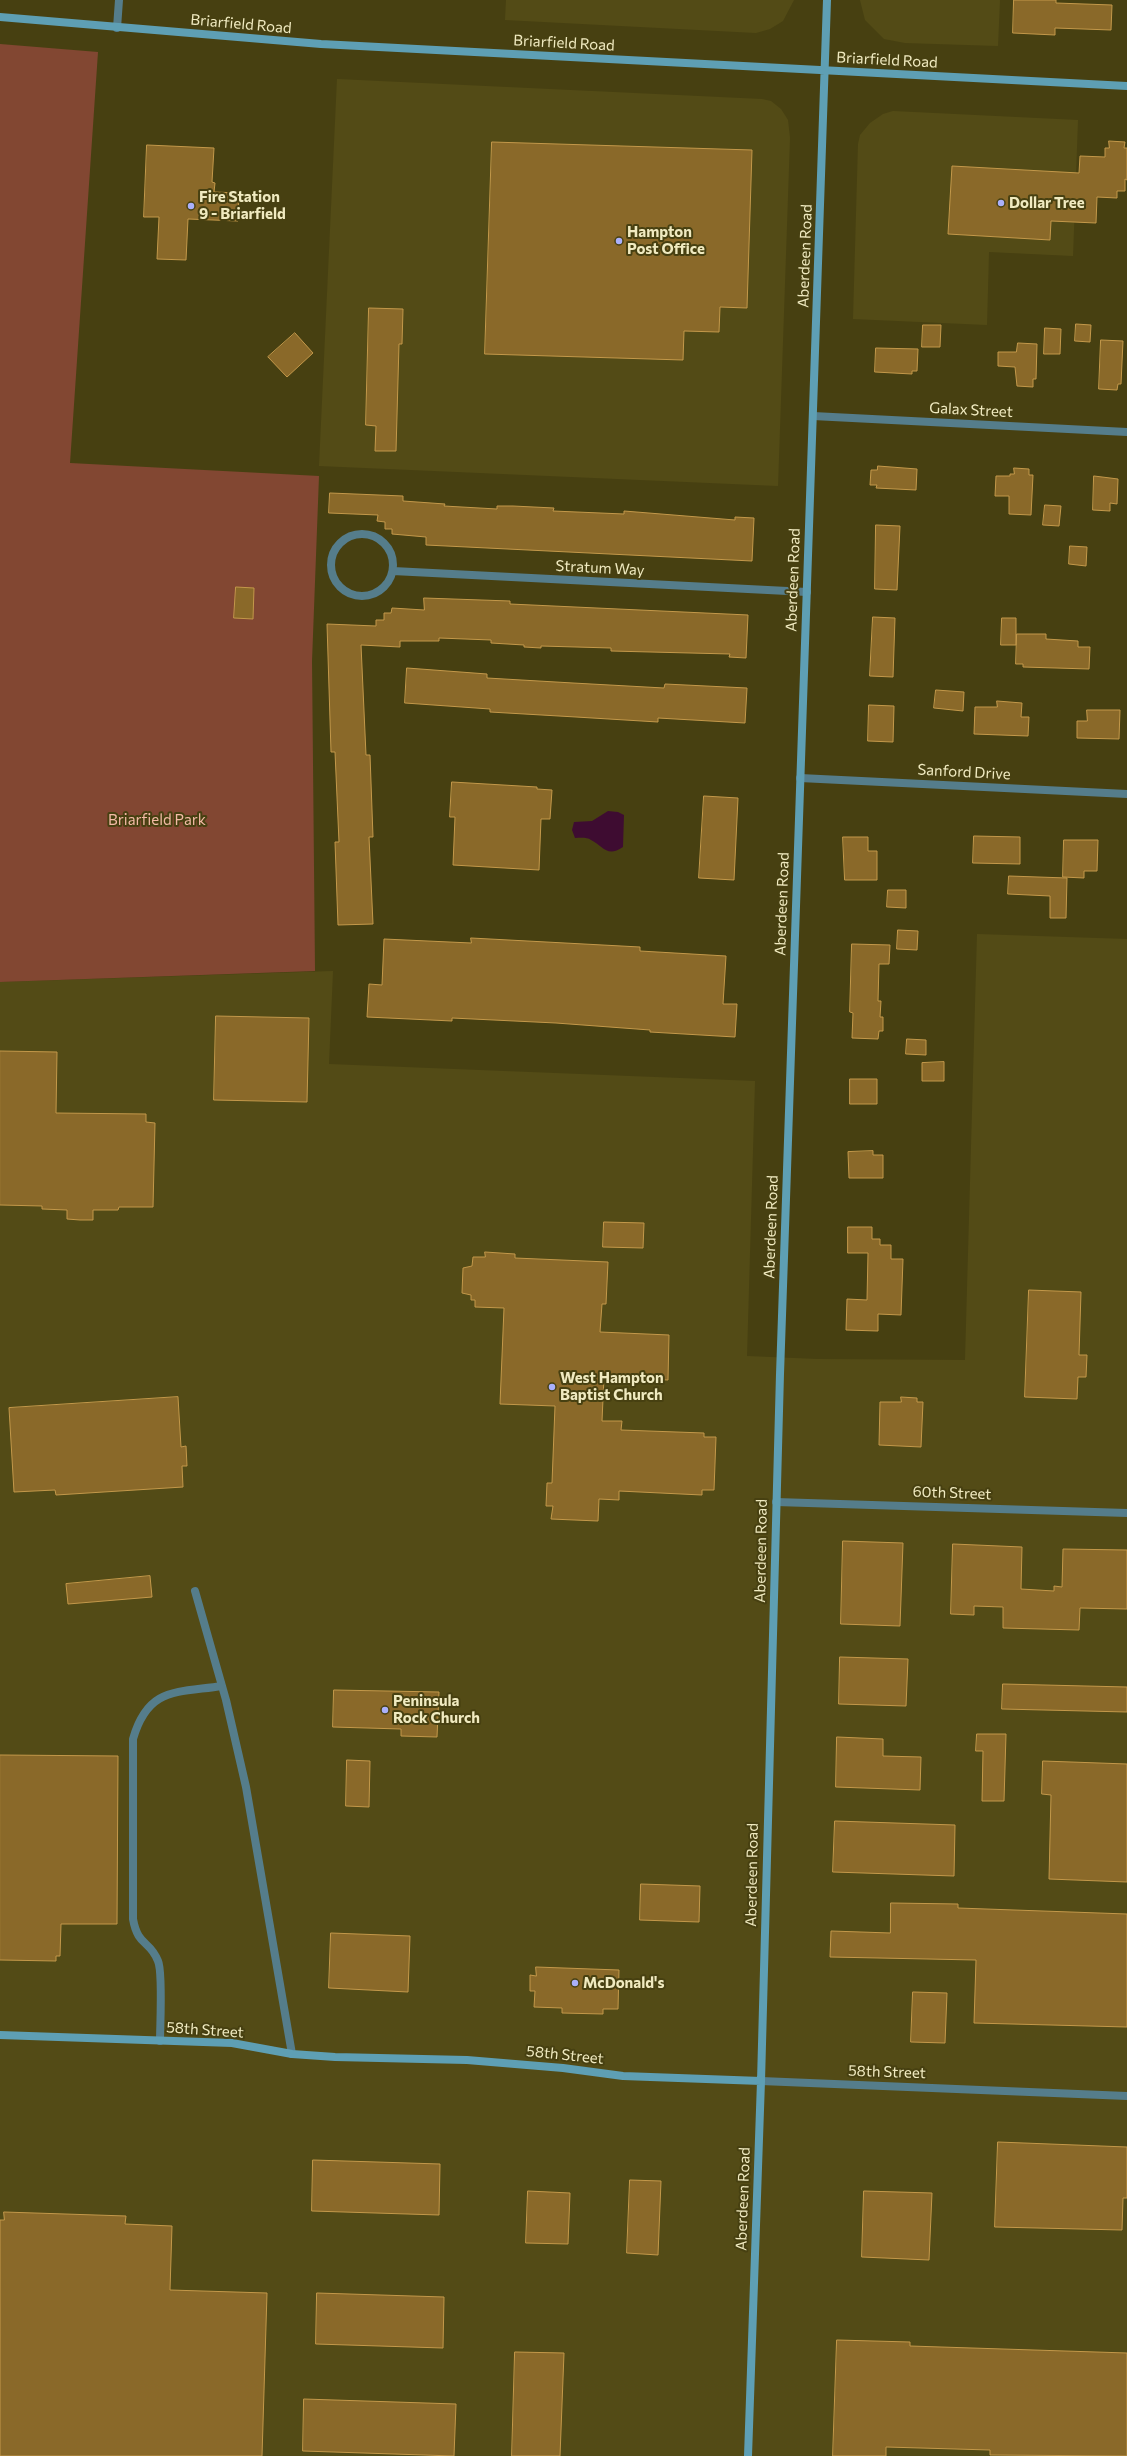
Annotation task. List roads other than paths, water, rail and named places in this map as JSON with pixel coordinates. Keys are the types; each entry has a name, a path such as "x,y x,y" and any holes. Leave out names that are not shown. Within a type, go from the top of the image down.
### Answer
{"main road":[{"name":"Aberdeen Road","path":"748,2456 761,2081 776,1502 800,778 826,71 827,0"},
{"name":"Briarfield Road","path":"0,17 320,44 1127,86"},
{"name":"58th Street","path":"0,2035 232,2043 292,2054 335,2057 467,2060 563,2068 623,2076 761,2081"}],"street":[{"path":"117,28 119,0"},
{"name":"Galax Street","path":"813,416 1127,432"},
{"path":"367,534 384,543 393,562 393,571 389,581 374,594 364,597 354,596 336,584 330,564 332,554 346,538 367,534"},
{"name":"Stratum Way","path":"393,571 807,592"},
{"name":"Sanford Drive","path":"800,778 1127,794"},
{"name":"60th Street","path":"776,1502 1127,1513"},
{"path":"195,1591 222,1686 246,1787 292,2054"},
{"path":"160,2041 160,1963 154,1950 142,1942 135,1932 133,1918 133,1740 143,1714 155,1700 172,1694 222,1686"},
{"name":"58th Street","path":"761,2081 1127,2096"}],"place":[{"name":"Dollar Tree","path":"1001,203"},
{"name":"Fire Station 9 - Briarfield","path":"191,206"},
{"name":"Hampton Post Office","path":"619,241"},
{"name":"West Hampton Baptist Church","path":"552,1387"},
{"name":"Peninsula Rock Church","path":"385,1710"},
{"name":"McDonald's","path":"575,1983"}],"park label":[{"name":"Briarfield Park","path":"157,820"}]}
